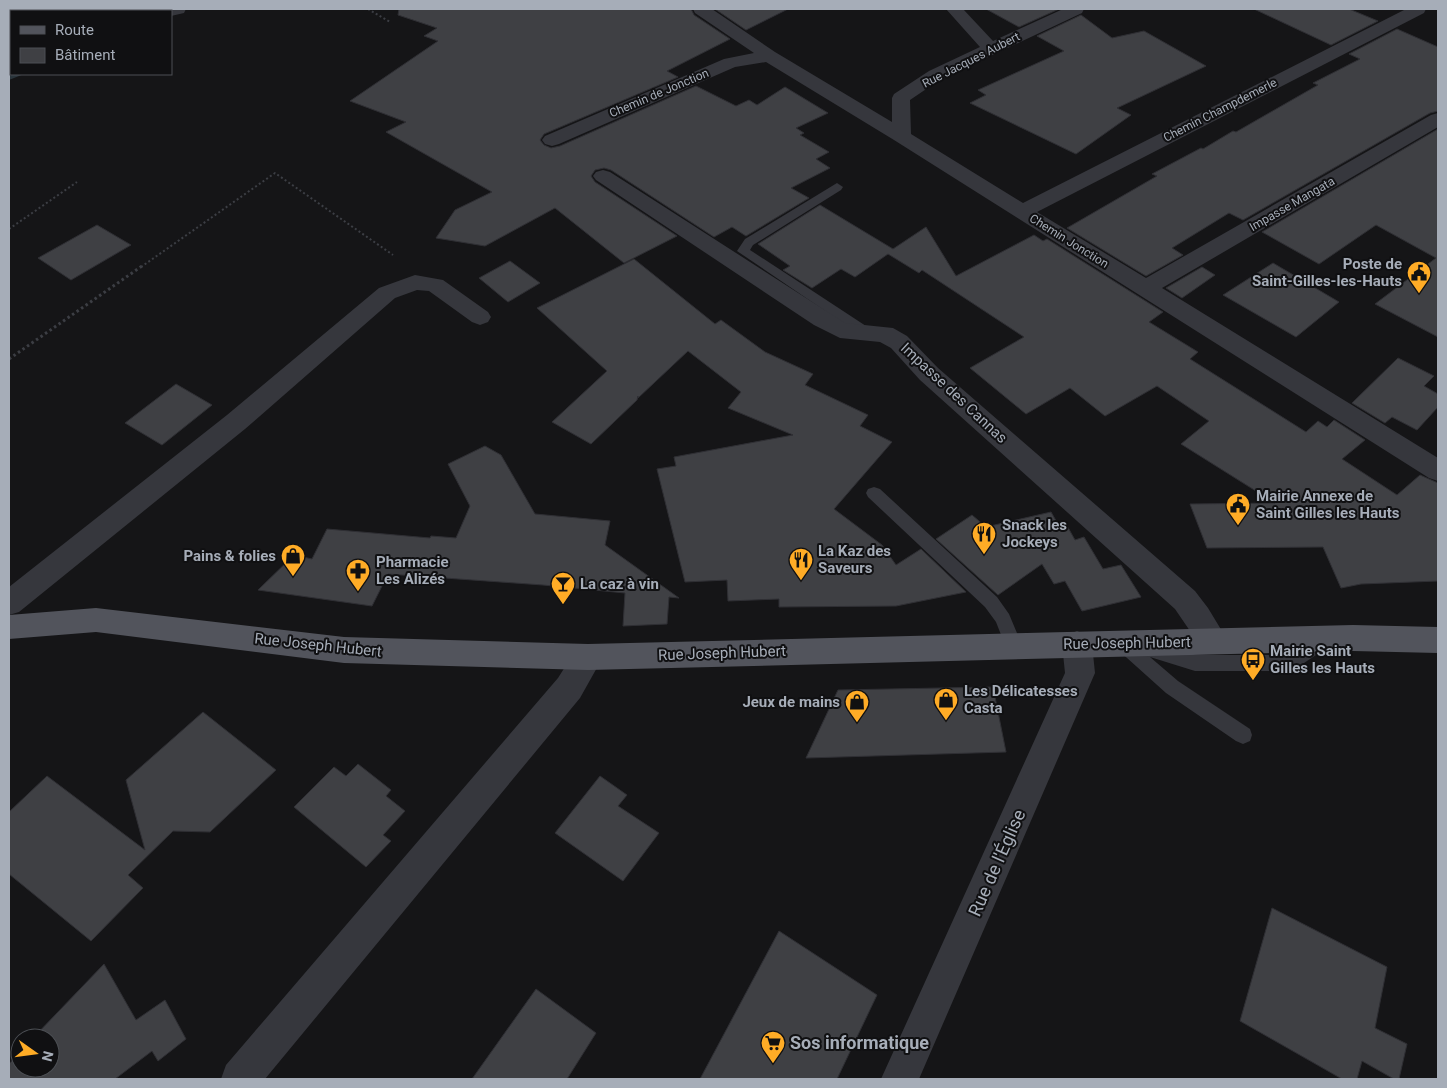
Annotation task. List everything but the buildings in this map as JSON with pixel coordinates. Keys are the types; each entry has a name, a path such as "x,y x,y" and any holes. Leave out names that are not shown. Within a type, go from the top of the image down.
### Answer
{"main road":[{"name":"Rue Joseph Hubert","path":"9,627 96,620 344,650 588,656 1013,644 1127,644 1326,639 1438,640"}],"street":[{"name":"Chemin Jonction","path":"702,9 769,56 902,136 1438,471"},
{"path":"954,9 991,49"},
{"name":"Rue Jacques Aubert","path":"902,136 901,98 935,76 1076,9"},
{"name":"Chemin Champdemerle","path":"1022,211 1418,9"},
{"name":"Chemin de Jonction","path":"552,140 730,64 769,56"},
{"name":"Impasse Mangata","path":"1146,288 1438,119"},
{"name":"Impasse des Cannas","path":"603,176 822,320 840,330 885,334 899,342 929,374 1185,600 1213,641"},
{"path":"9,603 236,422 387,293 415,282 435,285 480,317"},
{"name":"Rue de l'Église","path":"900,1079 1080,673 1077,644"},
{"path":"240,1079 569,688 588,656"}],"lane":[{"path":"837,187 749,242 742,252 864,331"},
{"path":"874,493 991,602 1003,619 1013,644"},
{"path":"1127,644 1195,663 1292,663 1326,639"},
{"path":"1127,644 1172,687 1243,735"}],"path":[{"path":"368,9 390,22"},
{"path":"9,359 275,172 393,254"},
{"path":"9,229 77,182"}],"waterway":[{"path":"9,78 17,75"}],"place":[{"name":"Poste de Saint-Gilles-les-Hauts","path":"1419,294"},
{"name":"Mairie Annexe de Saint Gilles les Hauts","path":"1238,526"},
{"name":"Snack les Jockeys","path":"984,555"},
{"name":"Pains & folies","path":"293,577"},
{"name":"La Kaz des Saveurs","path":"801,581"},
{"name":"Pharmacie Les Alizés","path":"358,592"},
{"name":"La caz à vin","path":"563,605"},
{"name":"Mairie Saint Gilles les Hauts","path":"1253,681"},
{"name":"Les Délicatesses Casta","path":"946,721"},
{"name":"Jeux de mains","path":"857,723"},
{"name":"Sos informatique","path":"773,1064"}]}
